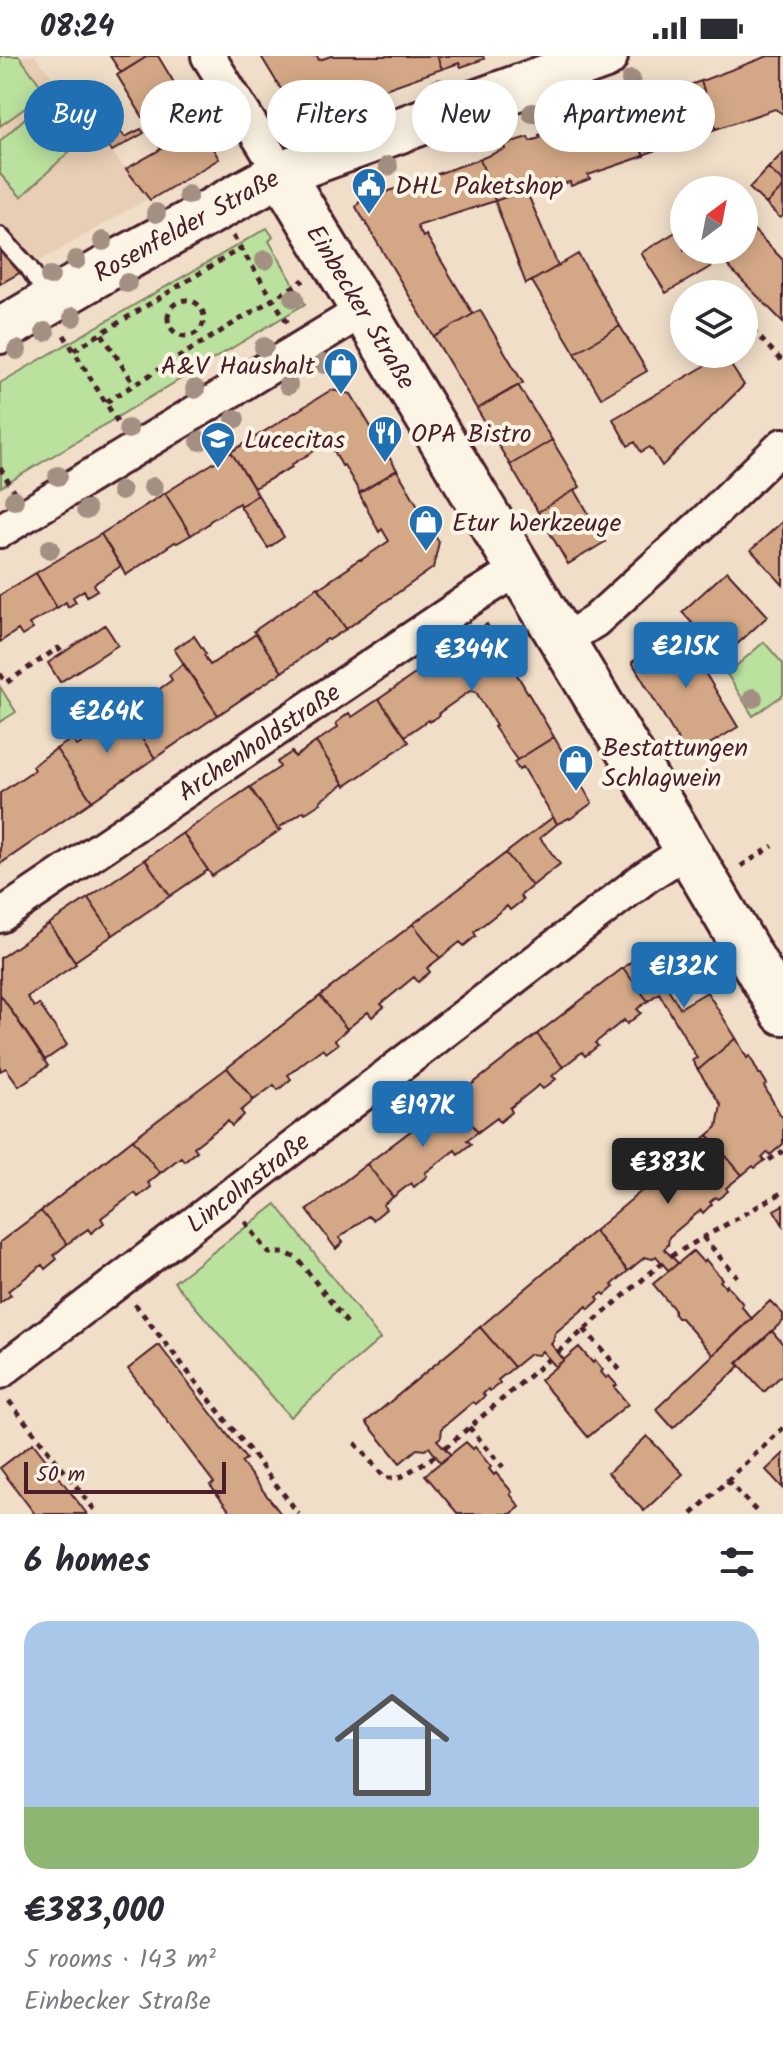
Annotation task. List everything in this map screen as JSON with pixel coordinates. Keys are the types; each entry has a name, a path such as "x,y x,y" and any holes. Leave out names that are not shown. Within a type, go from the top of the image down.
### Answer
{"street":[{"name":"Einbecker Straße","path":"208,56 563,641 783,1012"},
{"name":"Rosenfelder Straße","path":"0,331 58,318 116,264 281,173 600,57"},
{"path":"0,531 362,311"},
{"path":"563,641 595,621 783,445"},
{"name":"Archenholdstraße","path":"0,916 519,569"},
{"name":"Lincolnstraße","path":"5,1387 634,885 688,850"}],"lane":[{"path":"0,236 29,268 58,318"}],"path":[{"path":"231,232 288,323"},
{"path":"74,350 241,248"},
{"path":"106,402 304,280"},
{"path":"168,292 175,303"},
{"path":"189,299 201,307 204,321 196,333 182,336 170,328 168,314 175,303 189,299"},
{"path":"58,318 120,427"},
{"path":"196,333 202,343"},
{"path":"102,334 134,384"},
{"path":"758,336 783,362"},
{"path":"0,468 15,492"},
{"path":"0,674 6,683 58,648 62,653"},
{"path":"741,866 773,846"},
{"path":"769,1160 783,1151"},
{"path":"671,1256 783,1192"},
{"path":"245,1222 269,1253 286,1253 298,1259 350,1327"},
{"path":"703,1237 737,1277"},
{"path":"558,1352 662,1263"},
{"path":"135,1303 299,1514"},
{"path":"584,1329 620,1370"},
{"path":"445,1448 549,1359"},
{"path":"5,1387 98,1514"},
{"path":"469,1427 503,1467"},
{"path":"692,1514 783,1428"},
{"path":"355,1443 385,1478 399,1478 435,1456"},
{"path":"727,1480 759,1514"}],"shaded area":[{"path":"0,56 35,56 54,80 24,80 24,152 112,152 149,198 21,272 0,249"}],"green space":[{"path":"0,56 19,56 37,80 24,80 24,109 0,126"},
{"path":"24,119 24,152 69,152 21,197 0,174 0,141"},
{"path":"267,228 273,237 269,241 305,304 1,487 0,383"},
{"path":"764,642 783,664 783,695 753,716 727,674"},
{"path":"0,687 16,712 0,722"},
{"path":"276,1204 380,1339 290,1417 174,1282"}],"building":[{"path":"110,56 148,56 121,73"},
{"path":"148,56 158,56 172,80 140,80 140,113 124,86 124,80 117,75"},
{"path":"261,56 317,56 319,60 331,56 437,56 442,69 396,85 396,80 275,80"},
{"path":"437,56 483,56 484,59 461,67 459,63 442,69"},
{"path":"768,56 783,56 783,114 775,109 716,129 715,80 704,80"},
{"path":"140,130 140,135 124,144 124,136"},
{"path":"528,137 530,141 534,140 534,152 643,152 644,156 588,175 590,179 571,186 570,182 558,185 556,180 495,201 480,159 498,152 518,152 518,140"},
{"path":"156,152 215,152 219,159 150,200 126,169"},
{"path":"783,153 783,182 768,168"},
{"path":"480,159 495,201 417,226 423,237 426,235 473,314 434,337 356,207 360,201"},
{"path":"768,168 783,182 783,187 766,204 758,196 758,179"},
{"path":"783,187 783,216 780,218 766,204"},
{"path":"526,190 558,266 526,284 495,201"},
{"path":"758,234 783,260 783,322 758,297 758,280 742,280 726,264 758,264"},
{"path":"670,235 670,264 715,264 688,280 670,280 670,291 666,293 641,253"},
{"path":"0,249 21,272 0,284"},
{"path":"578,254 620,326 575,353 532,281"},
{"path":"480,310 523,383 477,409 434,337"},
{"path":"620,326 647,371 601,398 575,353"},
{"path":"701,368 733,368 744,385 662,466 650,447 641,452 635,442 628,446 613,419"},
{"path":"518,385 552,440 510,465 477,409"},
{"path":"331,390 351,394 397,470 360,493 327,437 316,444 319,448 292,467 254,488 231,452"},
{"path":"552,440 580,487 538,512 510,465"},
{"path":"231,452 258,495 240,506 239,503 191,535 165,493"},
{"path":"397,470 439,542 433,568 346,629 319,588 389,541 382,529 379,532 359,493"},
{"path":"575,490 605,542 568,564 538,512"},
{"path":"165,493 191,535 175,542 126,575 101,534"},
{"path":"258,495 284,537 268,548 240,506"},
{"path":"783,521 783,585 751,550"},
{"path":"101,534 121,566 94,584 97,590 87,596 84,590 73,597 76,602 68,607 66,602 57,608 36,573"},
{"path":"727,571 768,616 723,657 682,612"},
{"path":"36,573 57,608 29,624 33,629 22,636 18,630 0,642 0,595"},
{"path":"318,587 346,629 282,672 254,631"},
{"path":"692,623 716,649 699,663 738,727 688,757 632,662"},
{"path":"487,624 554,737 517,760 494,727 476,692 470,691 439,716 405,736 379,699"},
{"path":"105,625 118,645 60,682 48,663"},
{"path":"256,634 282,672 218,715 174,649 194,636 210,665"},
{"path":"183,664 218,715 155,758 121,707 136,697 140,703 172,680 169,675"},
{"path":"379,699 409,742 345,786 316,742 338,727 336,723 349,713 352,717"},
{"path":"120,706 155,758 92,801 56,749 72,739 77,746 111,723 105,715"},
{"path":"554,737 592,803 570,819 557,824 523,767 519,770 514,762"},
{"path":"316,742 344,784 321,803 280,827 279,831 250,787 280,767 277,762 292,752 295,757"},
{"path":"56,749 92,801 0,864 0,793 34,770 32,766"},
{"path":"250,787 279,831 212,876 183,833"},
{"path":"553,817 557,824 540,838 560,864 532,886 506,853"},
{"path":"183,833 208,870 170,896 145,859"},
{"path":"506,853 532,886 520,896 523,900 510,910 507,906 474,932 476,936 464,946 460,942 440,958 413,924"},
{"path":"145,859 170,896 113,935 88,898"},
{"path":"88,898 113,935 75,961 49,924"},
{"path":"49,924 76,964 27,997 34,1007 39,1004 67,1045 45,1060 0,994 0,958"},
{"path":"413,924 440,958 427,968 430,972 418,982 414,977 381,1004 384,1007 372,1017 368,1012 347,1029 320,996"},
{"path":"648,948 673,981 667,987 680,1008 707,992 736,1038 698,1070 692,1060 697,1058 659,993 648,1001 623,968"},
{"path":"623,968 648,1001 637,1009 641,1013 627,1024 624,1020 595,1043 598,1046 585,1056 582,1052 563,1067 537,1034"},
{"path":"0,994 48,1066 19,1086 6,1068 0,1071"},
{"path":"320,996 347,1029 335,1040 338,1044 326,1053 322,1049 308,1059 288,1075 291,1079 278,1090 274,1085 254,1100 227,1068"},
{"path":"537,1034 563,1067 552,1076 556,1079 543,1089 539,1085 510,1108 512,1112 500,1122 497,1118 478,1132 453,1099"},
{"path":"736,1038 761,1074 767,1084 764,1086 783,1115 783,1144 770,1155 768,1152 762,1158 765,1160 742,1175 708,1135 717,1127 721,1105 698,1070"},
{"path":"227,1068 254,1100 241,1111 244,1115 232,1126 228,1121 194,1147 197,1151 184,1161 181,1157 160,1173 133,1139"},
{"path":"453,1099 478,1132 467,1140 471,1144 458,1154 455,1150 425,1173 427,1176 414,1187 411,1183 393,1197 367,1164"},
{"path":"708,1135 742,1175 726,1188 728,1191 710,1202 712,1204 703,1213 701,1210 669,1237 664,1249 678,1263 669,1271 656,1256 652,1259 645,1257 628,1271 594,1231"},
{"path":"133,1139 160,1173 148,1183 151,1187 138,1197 135,1193 101,1218 104,1223 91,1233 88,1229 67,1244 41,1211"},
{"path":"367,1164 393,1197 383,1205 386,1209 373,1220 368,1216 339,1238 343,1242 336,1249 307,1210"},
{"path":"783,1205 783,1225 774,1210"},
{"path":"41,1211 67,1244 54,1255 57,1259 45,1269 42,1265 8,1291 11,1295 0,1303 0,1242"},
{"path":"594,1231 628,1271 605,1295 603,1293 597,1297 599,1300 589,1309 587,1306 555,1333 551,1344 564,1360 556,1367 542,1351 538,1355 530,1354 514,1367 480,1327"},
{"path":"693,1251 703,1262 706,1260 752,1319 713,1355 681,1318 677,1318 674,1309 653,1284"},
{"path":"770,1301 783,1314 783,1321 673,1428 656,1409"},
{"path":"480,1327 514,1367 476,1404 473,1402 442,1428 441,1437 437,1440 451,1455 441,1463 429,1447 417,1449 400,1463 366,1422"},
{"path":"772,1331 783,1344 783,1374 764,1392 738,1363"},
{"path":"159,1345 246,1459 241,1462 281,1514 232,1514 210,1485 214,1483 128,1369"},
{"path":"579,1347 593,1363 595,1360 606,1378 609,1376 617,1385 614,1387 628,1404 588,1437 540,1380"},
{"path":"647,1436 683,1474 644,1511 608,1473"},
{"path":"466,1442 473,1449 475,1447 491,1467 489,1469 512,1492 510,1494 520,1507 511,1514 458,1514 425,1475"},
{"path":"33,1443 87,1514 35,1514 0,1468"},
{"path":"783,1454 783,1488 766,1470"}],"place":[{"name":"DHL Paketshop","path":"369,216"},
{"name":"A&V Haushalt","path":"341,396"},
{"name":"OPA Bistro","path":"385,464"},
{"name":"Lucecitas","path":"218,470"},
{"name":"Etur Werkzeuge","path":"426,553"},
{"name":"Bestattungen Schlagwein","path":"576,793"}]}
